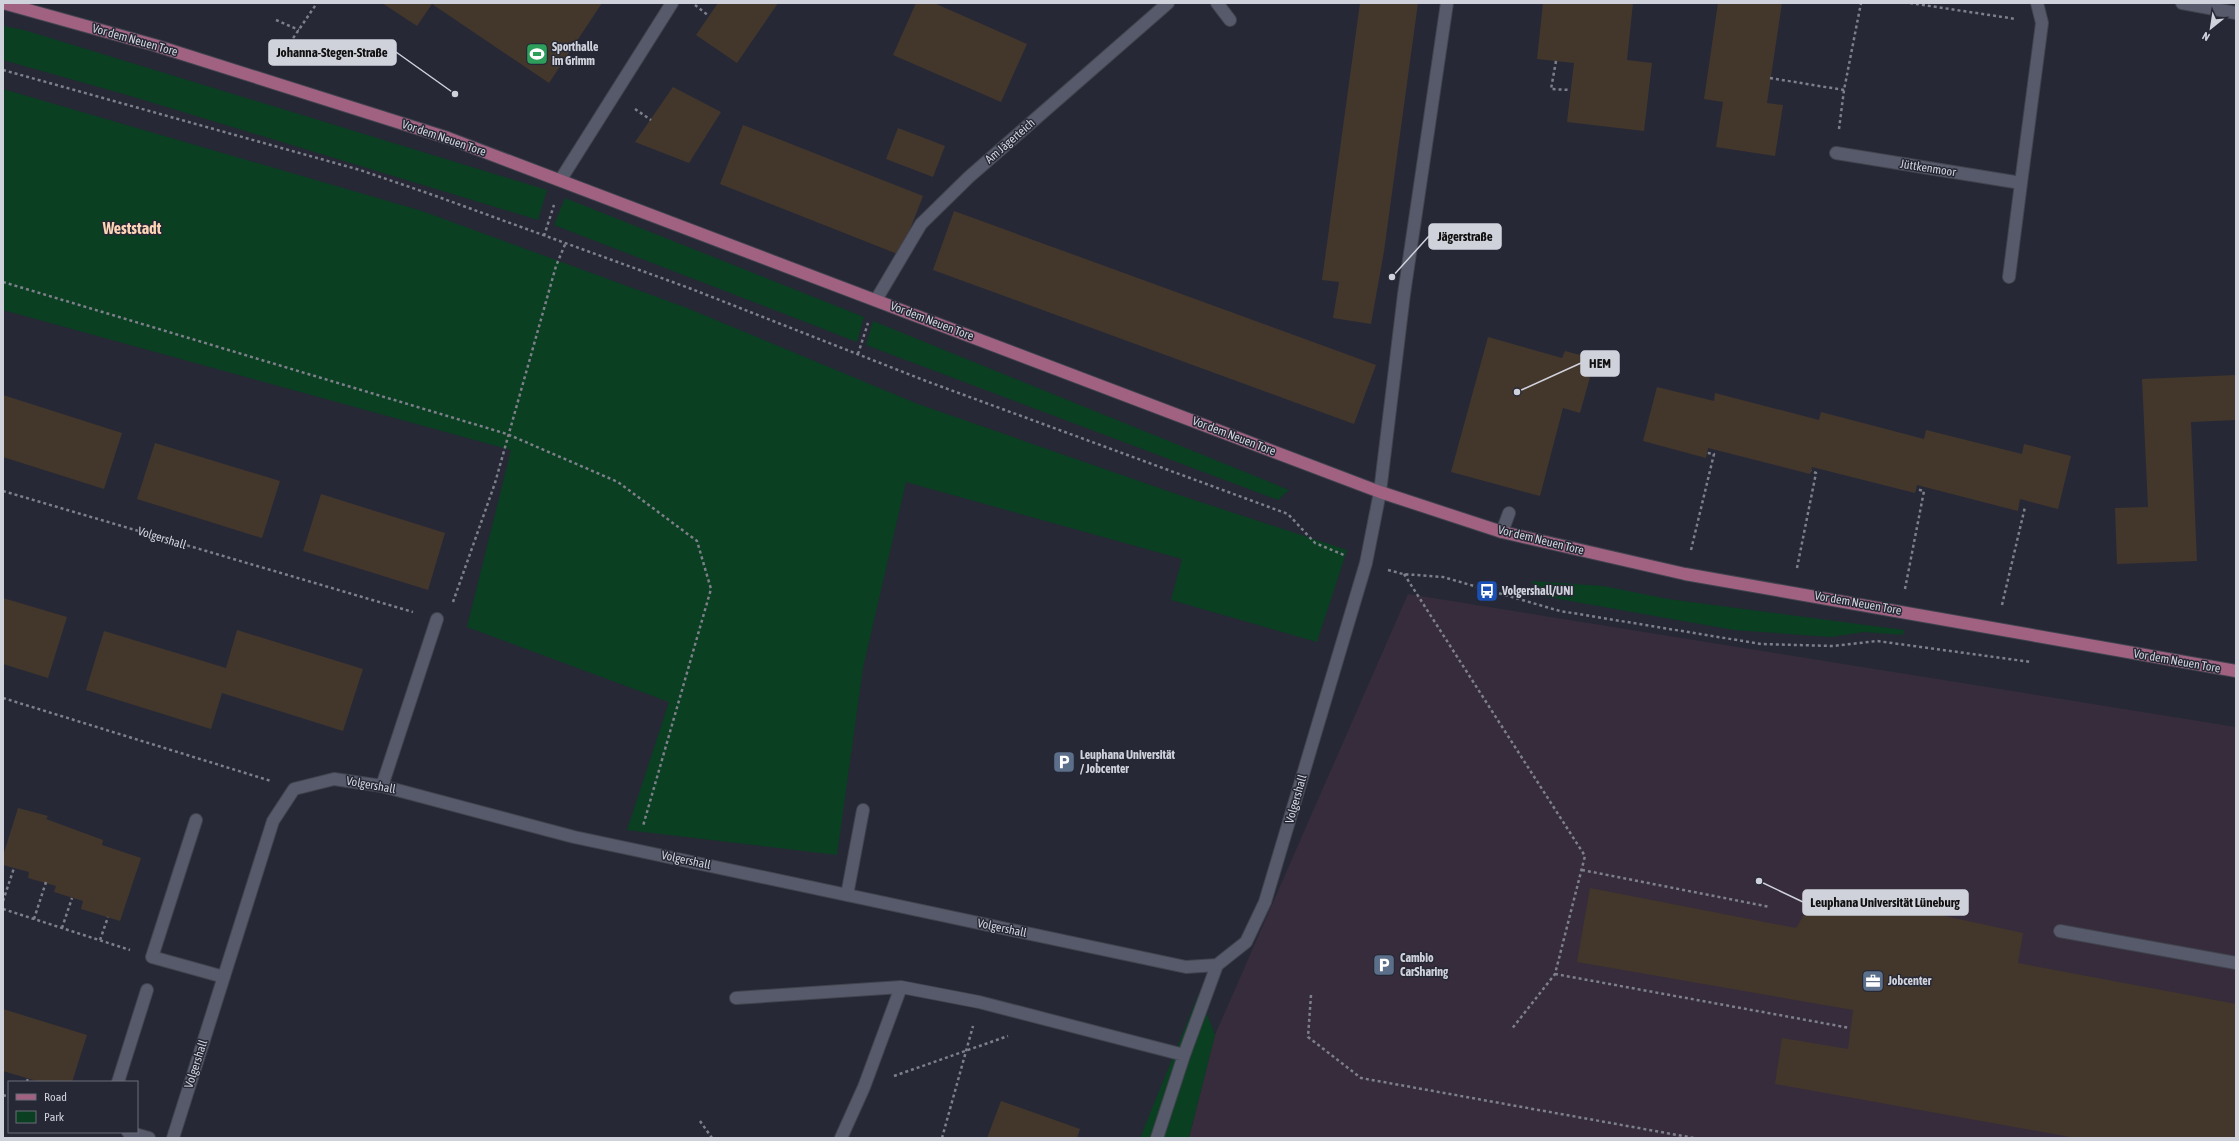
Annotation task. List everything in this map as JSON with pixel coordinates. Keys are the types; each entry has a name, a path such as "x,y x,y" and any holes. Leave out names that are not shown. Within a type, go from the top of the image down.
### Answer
{"main road":[{"name":"Vor dem Neuen Tore","path":"3,3 154,45 441,135 561,179 1380,492 1502,532 1685,574 1901,610 2236,671"}],"street":[{"path":"561,179 672,3"},
{"name":"Am Jägerteich","path":"876,300 921,224 970,177 1168,3"},
{"path":"1217,3 1230,20"},
{"name":"Volgershall","path":"173,1138 273,821 294,789 334,779 382,786 574,837 1186,967 1218,965 1246,942 1265,902 1366,563 1380,492 1404,294 1447,3"},
{"path":"2009,277 2042,22 2037,3"},
{"path":"2182,3 2236,13"},
{"name":"Jüttkenmoor","path":"1836,153 2021,183"},
{"path":"1502,532 1509,513"},
{"path":"382,786 437,620"},
{"path":"847,895 863,810"},
{"path":"196,820 152,957 224,977"},
{"path":"2060,931 2236,963"},
{"path":"1157,1138 1184,1055 1218,965"},
{"path":"736,998 901,987 979,1002 1184,1055"},
{"path":"842,1138 864,1087 901,987"},
{"path":"118,1081 147,990"},
{"path":"132,1133 149,1138"}],"path":[{"path":"283,53 318,3"},
{"path":"692,3 709,16"},
{"path":"1836,153 1844,90 1861,3"},
{"path":"1910,3 2042,22"},
{"path":"276,20 299,30"},
{"path":"1556,61 1551,88 1570,90"},
{"path":"3,70 360,170 544,236 566,242 926,381 1288,514 1315,543 1366,563 1403,574 1443,577 1560,611 1761,644 1833,646 1877,641 2032,662"},
{"path":"1770,78 1844,90"},
{"path":"544,236 561,179"},
{"path":"437,620 455,600 494,483 556,266 566,242"},
{"path":"3,282 507,434 618,482 697,541 711,588 636,850"},
{"name":"Vor dem Neuen Tore","path":"858,354 876,300"},
{"path":"1685,574 1714,454 1707,453"},
{"path":"1792,592 1816,473 1811,471"},
{"path":"1901,610 1924,491 1916,490"},
{"name":"Volgershall","path":"3,491 437,620"},
{"path":"1996,628 2026,507"},
{"path":"1403,574 1585,856 1555,974 1511,1030"},
{"path":"3,698 294,789"},
{"path":"3,901 14,868"},
{"path":"1581,870 1770,906"},
{"path":"34,919 46,882"},
{"path":"62,928 72,898"},
{"path":"3,909 152,957"},
{"path":"100,940 108,917"},
{"path":"1555,974 1850,1028"},
{"path":"1311,994 1308,1037 1361,1078 1694,1138"},
{"path":"864,1087 1009,1036"},
{"path":"942,1138 967,1050"},
{"path":"700,1121 712,1138"}],"shaded area":[{"path":"1408,594 2236,727 2236,1138 1189,1138 1215,1035"}],"green space":[{"path":"3,26 24,30 547,190 538,220 134,97 3,60"},
{"path":"3,89 422,211 687,308 918,404 1185,497 1347,550 1317,642 1171,600 1182,559 906,482 863,668 837,855 627,830 669,702 467,627 511,450 3,310"},
{"path":"565,198 864,317 857,342 554,225"},
{"path":"873,321 1289,490 1278,500 866,345"},
{"path":"1531,581 1603,586 1668,599 1904,630 1903,635 1864,632 1831,637 1734,630 1542,596"},
{"path":"1199,993 1215,1035 1189,1138 1140,1138"}],"building":[{"name":"Sporthalle im Grimm","path":"382,3 602,3 549,83 432,4 417,26"},
{"path":"718,3 778,3 737,63 696,35"},
{"path":"916,3 934,3 1027,44 1001,102 893,55"},
{"path":"1360,3 1418,3 1384,251 1371,324 1333,318 1339,282 1322,280"},
{"path":"1543,3 1633,3 1627,60 1652,63 1644,131 1567,122 1574,63 1537,59"},
{"path":"1718,3 1782,3 1767,103 1783,105 1775,156 1716,147 1723,102 1704,99"},
{"path":"673,87 721,112 689,163 635,142"},
{"path":"743,125 923,196 900,255 720,184"},
{"path":"898,128 945,146 933,177 886,159"},
{"path":"954,211 1376,365 1354,424 933,270"},
{"path":"1488,337 1562,358 1565,351 1595,359 1580,413 1563,408 1540,496 1451,472"},
{"path":"2236,375 2236,420 2191,422 2197,561 2117,564 2115,508 2148,507 2142,379"},
{"path":"1657,387 1714,401 1715,393 1819,420 1821,412 1924,439 1926,430 2022,454 2024,444 2071,456 2058,509 2020,499 2018,511 1917,485 1915,493 1812,467 1810,474 1708,448 1706,458 1643,441"},
{"path":"3,395 122,433 104,489 3,457"},
{"path":"155,443 280,481 262,538 137,499"},
{"path":"321,494 445,533 428,590 303,551"},
{"path":"3,598 67,617 48,678 3,664"},
{"path":"237,630 363,669 343,731 222,693 211,729 86,690 104,631 226,668"},
{"path":"18,808 48,816 46,819 103,840 102,845 141,858 120,921 81,909 83,901 54,892 56,886 28,878 29,872 3,865 3,856"},
{"path":"1590,888 1796,928 1820,889 2023,933 2018,963 2236,1004 2236,1138 2076,1138 1775,1084 1782,1038 1848,1049 1853,1010 1577,962"},
{"path":"3,1009 87,1035 72,1081 37,1081 3,1071"},
{"path":"1001,1101 1080,1129 1077,1138 987,1138"}],"place":[{"name":"Sporthalle im Grimm","path":"537,54"},
{"name":"Johanna-Stegen-Straße","path":"455,94"},
{"name":"Jägerstraße","path":"1392,277"},
{"name":"HEM","path":"1517,392"},
{"name":"Volgershall/UNI","path":"1487,591"},
{"name":"Leuphana Universität / Jobcenter","path":"1064,762"},
{"name":"Leuphana Universität Lüneburg","path":"1759,881"},
{"name":"Cambio CarSharing","path":"1384,965"},
{"name":"Jobcenter","path":"1873,981"}],"district":[{"name":"Weststadt","path":"132,228"}]}
